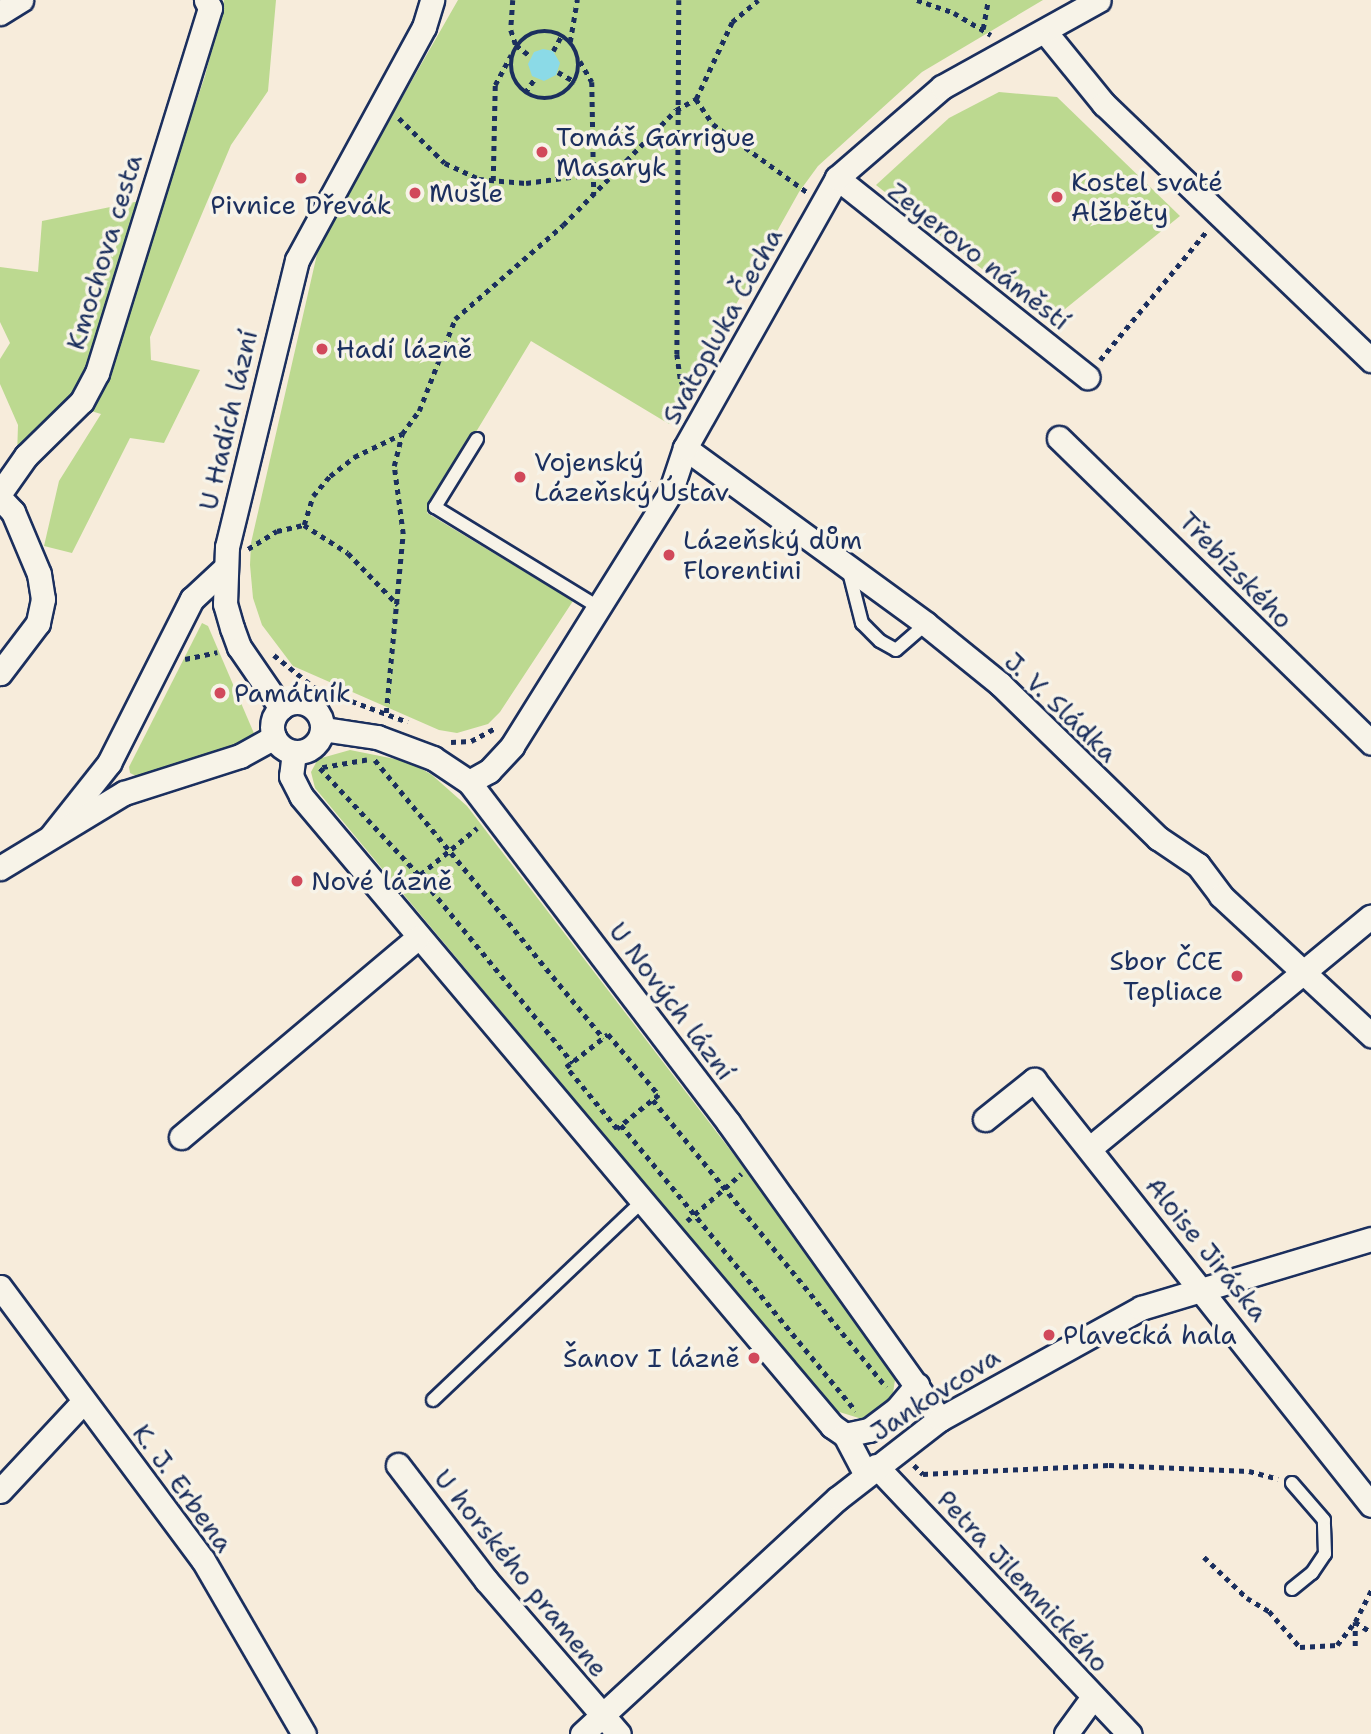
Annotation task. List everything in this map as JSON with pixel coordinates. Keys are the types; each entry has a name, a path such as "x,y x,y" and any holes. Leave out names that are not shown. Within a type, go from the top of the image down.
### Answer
{"street":[{"path":"0,13 21,0"},
{"name":"Kmochova cesta","path":"0,673 38,623 43,599 39,574 13,512 0,496 26,456 82,401 97,373 210,8 206,0"},
{"name":"U Hadích lázní","path":"223,570 296,260 424,27 432,0"},
{"name":"Svatopluka Čecha","path":"469,782 489,771 512,746 600,608 670,493 685,448 837,178 942,88 1046,33 1100,0"},
{"path":"1046,33 1104,104 1371,360"},
{"name":"Zeyerovo náměstí","path":"837,178 1087,377"},
{"name":"Třebízského","path":"1059,438 1371,743"},
{"name":"J. V. Sládka","path":"685,448 926,624 1000,684 1158,838 1198,865 1221,896 1371,1035"},
{"path":"223,570 225,604 239,647 281,708"},
{"path":"52,835 109,763 155,666 192,599 223,570"},
{"path":"274,737 275,716 281,708 300,702 309,705 317,711 323,729 316,744 294,752"},
{"name":"U Nových lázní","path":"323,729 375,748 433,758 469,782 755,1162 940,1419"},
{"path":"0,868 124,793 240,756 274,737"},
{"path":"274,737 294,752"},
{"path":"294,752 291,776 301,796 387,903 832,1426 845,1434 871,1470"},
{"path":"1090,1147 1371,916"},
{"path":"181,1137 417,938"},
{"name":"Aloise Jiráska","path":"985,1119 1034,1080 1203,1288 1371,1505"},
{"name":"Jankovcova","path":"582,1734 871,1470 940,1419 1141,1308 1371,1239"},
{"name":"K. J. Erbena","path":"0,1287 203,1560 304,1734"},
{"path":"845,1434 869,1430 896,1410 917,1385"},
{"path":"0,1491 83,1402"},
{"name":"U horského pramene","path":"398,1465 486,1580 619,1734"},
{"name":"Petra Jilemnického","path":"871,1470 1129,1734"},
{"path":"1066,1734 1093,1697"}],"lane":[{"path":"477,439 435,507 600,608"},
{"path":"848,568 862,623 880,641 896,650 926,624"},
{"path":"433,1400 643,1201"},
{"path":"1292,1483 1325,1520 1325,1554 1312,1573 1292,1589"}],"path":[{"path":"513,0 511,30 516,46 510,66 525,93 552,99 575,82 579,61"},
{"path":"570,42 577,0"},
{"path":"679,0 677,354 681,381 692,400"},
{"path":"375,748 386,712 403,534 394,466 402,434 419,411 455,319 594,194 677,110 696,99 732,22 758,0"},
{"path":"917,0 984,29 991,36"},
{"path":"984,29 988,0"},
{"path":"493,181 495,85 516,46 532,33 562,35 570,42 592,82 594,194"},
{"path":"552,51 562,35"},
{"path":"516,46 530,56"},
{"path":"558,72 575,82"},
{"path":"525,93 535,78"},
{"path":"696,99 731,138 809,193"},
{"path":"400,104 394,115 445,163 464,175 493,181 526,183 592,174"},
{"path":"1087,377 1219,215"},
{"path":"304,525 313,496 330,476 354,457 402,434"},
{"path":"634,505 653,470"},
{"path":"253,550 277,531 304,525 348,553 398,606"},
{"path":"155,666 239,647"},
{"path":"268,649 314,687 420,727"},
{"path":"443,737 454,743 471,741 489,734 505,718"},
{"path":"375,748 450,850 603,1038"},
{"path":"375,748 320,768 419,875 573,1063"},
{"path":"387,903 494,814"},
{"path":"608,1034 659,1095 617,1129 566,1068 573,1063 608,1034"},
{"path":"653,1100 889,1391 878,1397"},
{"path":"621,1125 857,1411 868,1404"},
{"path":"671,1234 755,1162"},
{"path":"899,1450 923,1474 1109,1465 1249,1471 1292,1483"},
{"path":"1204,1557 1247,1598 1269,1611 1300,1647 1337,1645 1354,1622 1371,1590"},
{"path":"1354,1622 1371,1632"},
{"path":"1354,1622 1355,1646"}],"green space":[{"path":"224,0 276,0 268,91 231,145 150,337 151,360 200,370 164,443 130,438 72,553 44,546 59,481 101,414 68,404 17,456 18,425 0,384 0,359 10,343 0,322 0,267 38,272 42,221 164,196 205,76"},
{"path":"458,0 1043,0 922,72 818,166 799,192 669,424 531,341 427,513 573,601 500,712 488,724 457,733 439,730 293,666 262,625 253,598 250,565 251,543 320,241"},
{"path":"999,92 1057,97 1180,216 1049,322 876,185 949,118"},
{"path":"202,623 208,626 256,738 136,776 130,773 129,767"},
{"path":"350,750 410,762 432,775 467,806 846,1301 896,1373 892,1400 874,1415 862,1419 833,1410 315,788 311,772 318,759"}],"water":[{"path":"543,49 553,51 560,63 556,75 544,81 532,76 528,64 534,52"}],"place":[{"name":"Tomáš Garrigue Masaryk","path":"542,152"},
{"name":"Pivnice Dřevák","path":"301,178"},
{"name":"Mušle","path":"415,193"},
{"name":"Kostel svaté Alžběty","path":"1057,197"},
{"name":"Hadí lázně","path":"322,349"},
{"name":"Vojenský Lázeňský Ústav","path":"520,477"},
{"name":"Lázeňský dům Florentini","path":"669,555"},
{"name":"Památník","path":"220,693"},
{"name":"Nové lázně","path":"297,881"},
{"name":"Sbor ČCE Tepliace","path":"1237,976"},
{"name":"Plavecká hala","path":"1049,1335"},
{"name":"Šanov I lázně","path":"754,1358"}]}
